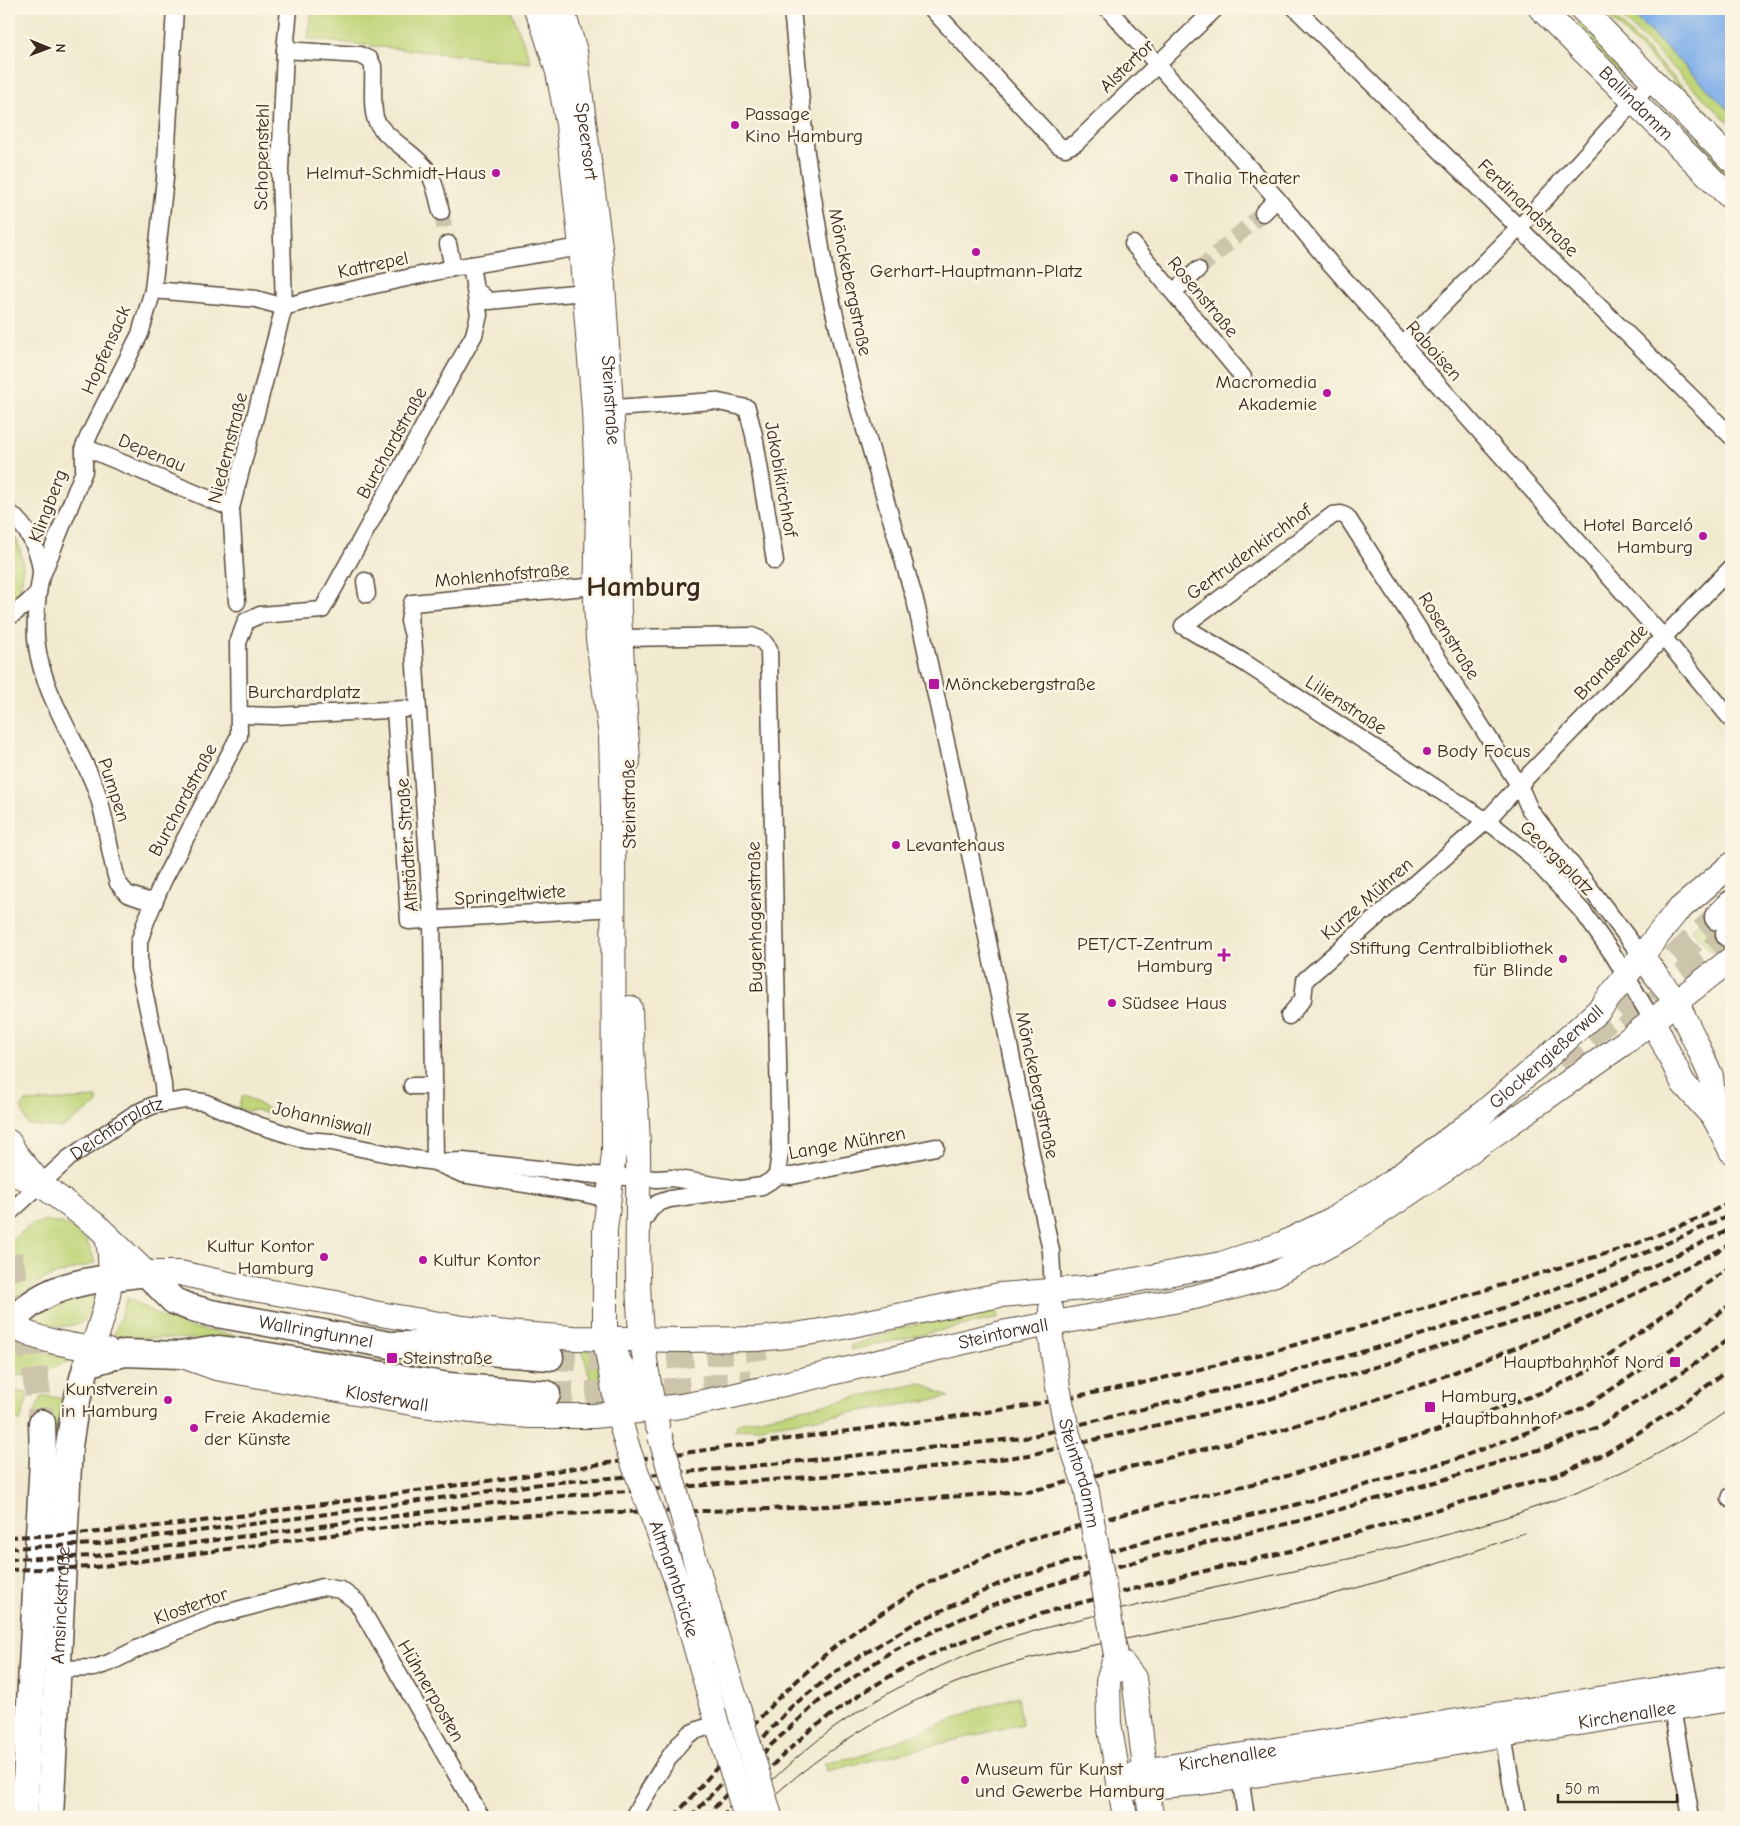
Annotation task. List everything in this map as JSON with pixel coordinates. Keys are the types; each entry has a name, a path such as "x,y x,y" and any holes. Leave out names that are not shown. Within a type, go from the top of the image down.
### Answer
{"main road":[{"name":"Speersort","path":"536,9 558,72 591,251"},
{"name":"Ballindamm","path":"1541,9 1731,198"},
{"name":"Ballindamm","path":"1582,9 1731,160"},
{"name":"Speersort","path":"565,18 574,51 591,251"},
{"path":"584,292 591,251"},
{"name":"Steinstraße","path":"591,251 603,409 598,510 597,615 598,639 611,736 605,909 614,1154 605,1230 605,1339"},
{"name":"Steinstraße","path":"584,292 617,496 621,638 628,742 630,1040 638,1155 639,1307 643,1346"},
{"name":"Glockengießerwall","path":"1338,1228 1390,1183 1477,1118 1600,1009 1676,912 1731,864"},
{"name":"Glockengießerwall","path":"1338,1228 1445,1169 1653,1021 1676,1003 1728,929"},
{"path":"1641,956 1676,1003 1711,1076 1715,1119"},
{"path":"1653,1021 1683,1083 1715,1119 1731,1150"},
{"path":"9,1142 40,1184"},
{"path":"9,1172 40,1184 96,1225 146,1272"},
{"name":"Steintorwall","path":"643,1346 681,1340 757,1339 788,1336 833,1329 1000,1295 1097,1287 1221,1264 1338,1228"},
{"name":"Steintorwall","path":"650,1409 728,1397 1007,1332 1195,1297 1237,1286 1275,1274 1338,1228"},
{"path":"108,1236 111,1255 111,1278 106,1307 90,1356 22,1332 9,1325 29,1304 47,1293 64,1286 79,1282 111,1278 146,1272 180,1273 336,1303 374,1313 463,1328 506,1333 605,1339 643,1346"},
{"name":"Wallringtunnel","path":"146,1272 174,1301 211,1313 390,1345 434,1345 500,1353 550,1356"},
{"name":"Steintordamm","path":"1054,1291 1050,1325 1053,1358 1068,1435 1086,1488 1116,1655 1108,1682 1109,1706 1111,1736 1125,1817"},
{"path":"605,1339 650,1409"},
{"name":"Altmannbrücke","path":"605,1339 618,1414 626,1442 677,1582 746,1817"},
{"path":"613,1387 617,1370 621,1363 643,1346"},
{"name":"Altmannbrücke","path":"643,1346 650,1409 660,1436 770,1817"},
{"name":"Wallringtunnel","path":"180,1355 218,1349 449,1386 547,1394"},
{"name":"Klosterwall","path":"90,1356 124,1353 180,1355 216,1368 423,1405 481,1412 530,1416 582,1417 650,1409"},
{"name":"Amsinckstraße","path":"50,1817 69,1446 79,1392 90,1356"},
{"name":"Amsinckstraße","path":"24,1817 43,1459 42,1423"},
{"name":"Steintordamm","path":"1116,1655 1134,1678 1152,1782"},
{"name":"Kirchenallee","path":"1152,1782 1536,1709 1731,1678"},
{"name":"Kirchenallee","path":"1119,1782 1152,1782 1240,1776 1401,1753 1731,1699"},
{"path":"1514,1733 1533,1725 1537,1715 1536,1709"},
{"path":"1151,1817 1152,1782"},
{"path":"1152,1782 1166,1817"}],"street":[{"name":"Hopfensack","path":"84,447 140,334 153,290 165,178 175,9"},
{"name":"Schopenstehl","path":"284,307 280,170 284,50 289,9"},
{"name":"Mönckebergstraße","path":"792,9 805,144 825,273 848,375 916,604 965,829 1042,1207 1051,1252 1054,1291"},
{"name":"Alstertor","path":"932,9 1058,145 1065,148 1070,148 1076,143 1215,9"},
{"name":"Raboisen","path":"1108,9 1277,200 1402,346 1663,637 1731,719"},
{"name":"Ferdinandstraße","path":"1296,9 1731,436"},
{"path":"284,50 360,55 370,60 373,66 375,120 381,128 418,160 428,172 435,186 441,212"},
{"path":"1402,346 1520,227 1653,80"},
{"path":"1263,213 1277,200"},
{"path":"448,244 453,268"},
{"name":"Rosenstraße","path":"1133,244 1243,377"},
{"name":"Kattrepel","path":"284,307 319,297 453,268 591,251"},
{"path":"471,265 477,291 489,301 584,292"},
{"path":"1173,292 1198,270"},
{"path":"153,290 256,299 284,307"},
{"name":"Burchardstraße","path":"322,610 474,335 479,315 477,291"},
{"name":"Niedernstraße","path":"236,602 231,508 284,307"},
{"name":"Jakobikirchhof","path":"603,409 714,401 747,408 754,436 775,561"},
{"name":"Depenau","path":"84,447 231,508"},
{"name":"Klingberg","path":"39,585 84,471 84,447"},
{"path":"9,512 21,523 34,544 39,560 39,585 24,606 9,617"},
{"name":"Rosenstraße","path":"1341,514 1347,517 1376,559 1519,785"},
{"name":"Gertrudenkirchhof","path":"1183,626 1333,515 1341,514"},
{"name":"Brandsende","path":"1519,785 1731,568"},
{"name":"Pumpen","path":"39,585 36,636 42,674 96,789 105,822 115,874 120,888 132,896 154,903"},
{"name":"Mohlenhofstraße","path":"412,604 596,586"},
{"name":"Altstädter Straße","path":"412,604 409,621 413,636 432,919 435,1162"},
{"name":"Burchardplatz","path":"322,610 260,615 246,621 238,643 240,715 276,716 395,710 418,714"},
{"path":"597,615 621,638"},
{"name":"Lilienstraße","path":"1183,626 1245,663 1486,821"},
{"name":"Bugenhagenstraße","path":"621,638 752,636 764,642 769,649 780,1152 777,1175"},
{"name":"Altstädter Straße","path":"395,710 409,921"},
{"name":"Burchardstraße","path":"164,1102 163,1085 138,954 139,942 163,881 239,736 240,715"},
{"path":"1486,821 1519,785"},
{"name":"Georgsplatz","path":"1519,785 1530,810 1641,956"},
{"name":"Georgsplatz","path":"1486,821 1529,854 1588,918 1653,1021"},
{"name":"Kurze Mühren","path":"1289,1016 1303,999 1305,980 1486,821"},
{"name":"Springeltwiete","path":"409,921 605,909"},
{"path":"412,1086 434,1086"},
{"name":"Deichtorplatz","path":"9,1213 69,1158 134,1114 164,1102 185,1100 204,1102"},
{"name":"Johanniswall","path":"204,1102 251,1122 305,1140 332,1142 435,1162 462,1174 582,1193 608,1200"},
{"name":"Lange Mühren","path":"637,1230 650,1210 658,1203 670,1199 762,1186 777,1175 792,1176 936,1147"},
{"name":"Johanniswall","path":"435,1162 463,1161 612,1176"},
{"name":"Lange Mühren","path":"612,1176 672,1178 738,1189"},
{"name":"Klostertor","path":"58,1669 85,1669 108,1663 155,1640 215,1616 322,1587 341,1590"},
{"name":"Hühnerposten","path":"341,1590 357,1602 481,1817"},
{"path":"1672,1708 1691,1817"},
{"path":"633,1817 670,1757 683,1741 693,1732 719,1728"},
{"path":"1514,1733 1517,1817"},
{"path":"1240,1776 1246,1817"}],"green space":[{"path":"312,9 511,9 531,63 308,39"},
{"path":"1601,9 1606,9 1731,135 1731,138"},
{"path":"1613,9 1627,9 1731,112 1731,125"},
{"path":"1580,21 1634,74 1627,81 1574,28"},
{"path":"1656,108 1683,124 1731,172 1731,186"},
{"path":"9,529 19,548 23,568 20,589 9,607"},
{"path":"1707,911 1731,945 1715,956 1692,930"},
{"path":"243,1095 271,1111 270,1114 255,1110 247,1111 238,1107"},
{"path":"97,1098 97,1104 62,1128 28,1125 21,1107 26,1102"},
{"path":"43,1221 63,1224 78,1232 88,1244 95,1263 52,1276 39,1282 9,1305 9,1242 31,1225"},
{"path":"83,1295 98,1295 94,1311 82,1322 74,1325 57,1326 32,1321 47,1307"},
{"path":"127,1298 162,1317 194,1328 378,1362 407,1360 411,1361 413,1367 206,1339 113,1337"},
{"path":"997,1307 998,1318 851,1350 850,1346 904,1327"},
{"path":"16,1343 43,1352 78,1360 58,1365 42,1379 9,1372 9,1353"},
{"path":"582,1348 592,1352 597,1361 604,1395 596,1401"},
{"path":"921,1383 949,1397 735,1431 738,1423"},
{"path":"9,1390 29,1393 20,1422 9,1414"},
{"path":"43,1395 65,1399 55,1479 33,1415"},
{"path":"1018,1696 1022,1724 827,1771 825,1762 858,1757 978,1709"}],"water":[{"path":"1627,9 1731,9 1731,112"}],"tunnel":[{"path":"441,212 448,244"},
{"path":"1198,270 1263,213"},
{"path":"1558,1062 1620,1009 1718,917"},
{"path":"1627,1029 1729,934"},
{"path":"9,1255 34,1366 42,1423"},
{"path":"550,1357 659,1357 766,1346"},
{"path":"547,1394 650,1392 701,1389 752,1382"}],"tram line":[{"path":"735,1817 797,1757 845,1720 908,1683 973,1652 1012,1638 1071,1621 1364,1555 1442,1536 1518,1513 1592,1485 1663,1451 1731,1408"},
{"path":"751,1817 781,1789 846,1740 917,1700 955,1683 1033,1658 1227,1619 1323,1597 1424,1568 1524,1533"}],"railway":[{"path":"9,1537 67,1535 188,1523 601,1464 938,1419 1020,1407 1134,1385 1262,1354 1389,1319 1628,1247 1704,1216 1731,1201"},
{"path":"9,1548 97,1544 547,1483 734,1468 1024,1438 1266,1379 1414,1337 1495,1311 1613,1267 1731,1215"},
{"path":"9,1559 96,1556 523,1499 941,1467 1029,1455 1269,1399 1402,1359 1561,1307 1594,1294 1731,1229"},
{"path":"9,1570 96,1567 407,1525 508,1516 771,1509 862,1504 1035,1490 1275,1432 1424,1384 1563,1329 1731,1244"},
{"path":"674,1817 774,1702 828,1652 862,1626 928,1583 998,1551 1044,1535 1155,1506 1287,1476 1436,1431 1540,1393 1581,1375 1731,1266"},
{"path":"691,1817 791,1707 841,1668 915,1623 1001,1583 1051,1567 1162,1537 1295,1505 1456,1459 1549,1424 1588,1405 1666,1353 1731,1304"},
{"path":"706,1817 771,1745 818,1702 892,1651 928,1634 989,1606 1053,1584 1189,1547 1299,1521 1449,1478 1554,1445 1598,1427 1692,1366 1731,1337"},
{"path":"721,1817 750,1786 808,1732 859,1695 902,1669 941,1650 999,1627 1057,1609 1171,1579 1307,1547 1556,1475 1605,1454 1675,1409 1731,1368"}],"place":[{"name":"Passage Kino Hamburg","path":"735,125"},
{"name":"Helmut-Schmidt-Haus","path":"496,173"},
{"name":"Thalia Theater","path":"1174,178"},
{"name":"Gerhart-Hauptmann-Platz","path":"976,252"},
{"name":"Macromedia Akademie","path":"1327,393"},
{"name":"Hotel Barceló Hamburg","path":"1703,536"},
{"name":"Mönckebergstraße","path":"934,684"},
{"name":"Body Focus","path":"1427,751"},
{"name":"Levantehaus","path":"896,845"},
{"name":"PET/CT-Zentrum Hamburg","path":"1224,955"},
{"name":"Stiftung Centralbibliothek für Blinde","path":"1563,959"},
{"name":"Südsee Haus","path":"1112,1003"},
{"name":"Kultur Kontor Hamburg","path":"324,1257"},
{"name":"Kultur Kontor","path":"423,1260"},
{"name":"Steinstraße","path":"392,1358"},
{"name":"Hauptbahnhof Nord","path":"1675,1362"},
{"name":"Kunstverein in Hamburg","path":"168,1400"},
{"name":"Hamburg Hauptbahnhof","path":"1430,1407"},
{"name":"Freie Akademie der Künste","path":"194,1428"},
{"name":"Museum für Kunst und Gewerbe Hamburg","path":"965,1780"}],"district":[{"name":"Hamburg","path":"644,586"}]}
